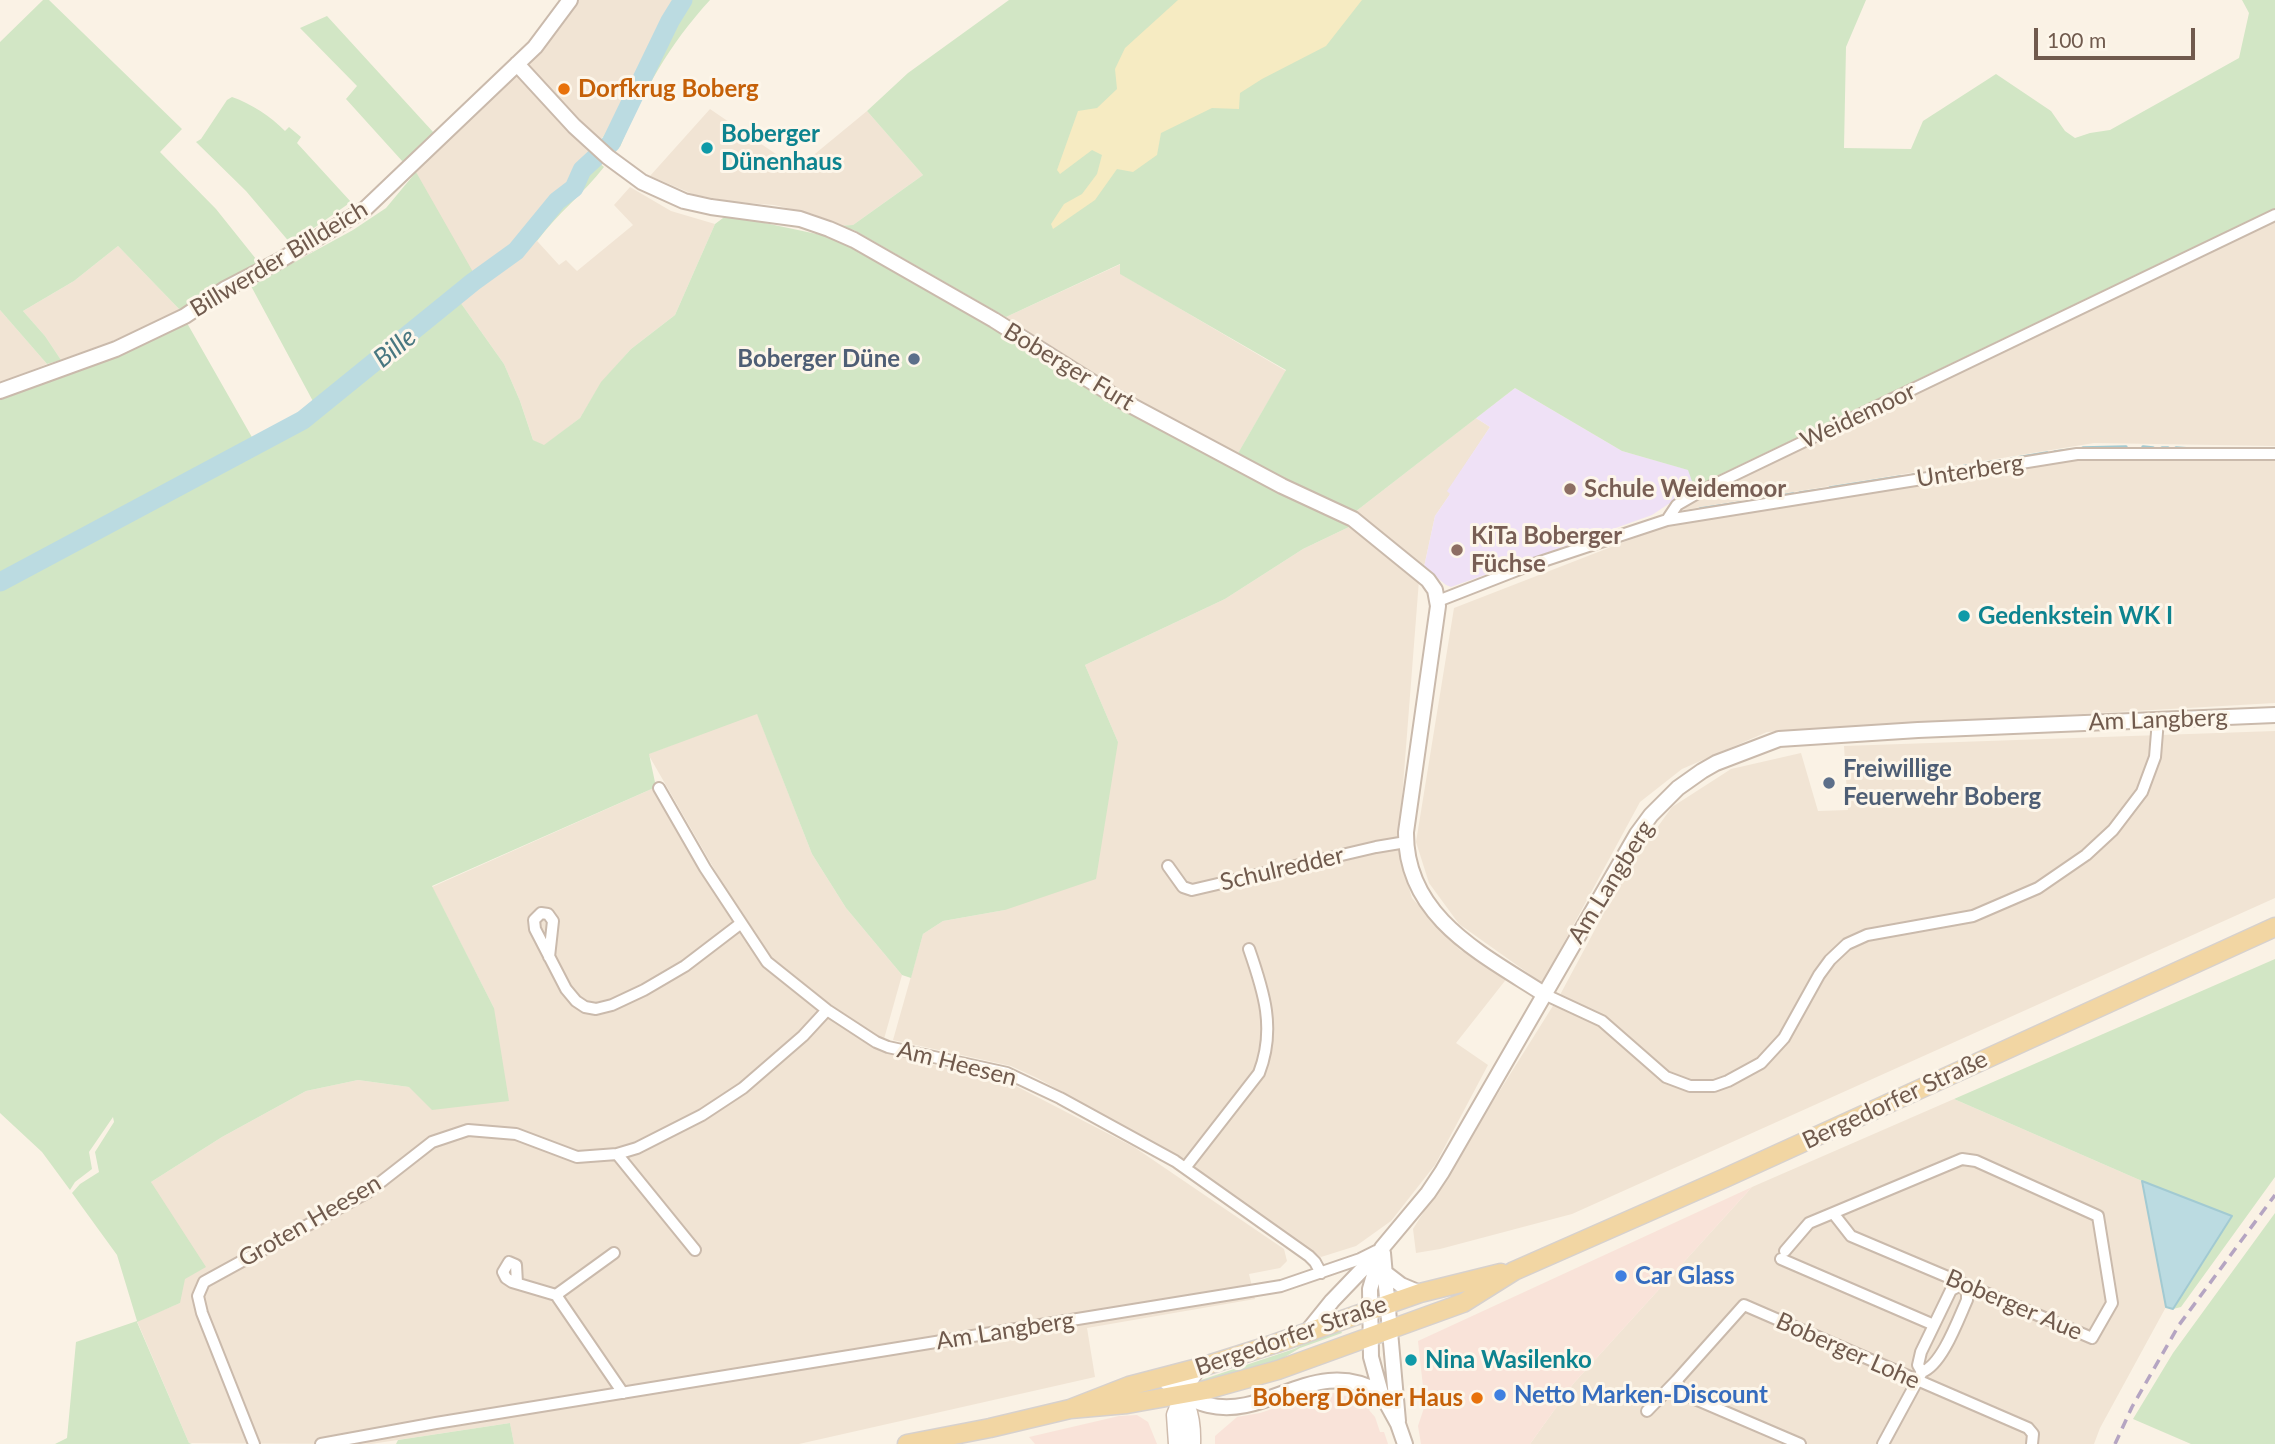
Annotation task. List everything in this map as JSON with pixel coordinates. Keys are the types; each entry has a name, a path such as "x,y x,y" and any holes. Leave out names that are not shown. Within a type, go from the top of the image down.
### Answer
{"main road":[{"name":"Bergedorfer Straße","path":"1070,1409 1127,1404 1182,1395 1278,1370 1462,1303 1514,1271 1725,1178 2275,927"},
{"name":"Bergedorfer Straße","path":"906,1444 1070,1409 1129,1386 1198,1368 1420,1293 1514,1271"},
{"path":"1177,1444 1175,1415 1188,1382 1198,1368"},
{"path":"1163,1378 1182,1395 1189,1412 1192,1444"}],"street":[{"name":"Billwerder Billdeich","path":"0,391 117,349 185,316 225,289 279,261 365,209 517,64 541,39 570,0"},
{"name":"Boberger Furt","path":"517,64 595,145 642,182 668,195 711,207 800,219 854,240 994,320 1119,399 1282,486 1353,519 1428,580 1438,601"},
{"name":"Weidemoor","path":"1438,601 1525,566 1667,520 1677,505 1703,490 2275,215"},
{"name":"Unterberg","path":"1667,520 2077,454 2275,454"},
{"path":"1438,601 1406,842 1407,861 1415,883 1427,904 1464,942 1544,994 1602,1021 1666,1077 1690,1086 1714,1086 1761,1063 1784,1038 1819,975 1847,944 1867,935 1973,916 2038,888 2086,855 2113,830 2142,792 2155,757 2158,720"},
{"name":"Am Langberg","path":"321,1444 1281,1286 1360,1259 1382,1248 1442,1172 1637,834 1651,815 1678,788 1716,763 1779,738 2275,715"},
{"name":"Am Heesen","path":"659,788 740,924 767,962 827,1010 888,1047 1021,1078 1151,1146 1309,1256 1321,1273"},
{"name":"Schulredder","path":"1168,866 1184,887 1192,890 1406,842"},
{"path":"549,957 566,989 576,1001 591,1009 604,1007 633,996 685,966 740,924"},
{"path":"1185,1168 1259,1073 1266,1055 1269,1029 1257,971 1249,949"},
{"name":"Groten Heesen","path":"254,1444 202,1313 198,1296 204,1282 368,1192 432,1142 468,1130 516,1134 577,1157 617,1154 636,1148 702,1115 743,1088 803,1037 827,1010"},
{"path":"617,1154 695,1250"},
{"name":"Boberger Aue","path":"1833,1213 1851,1236 2092,1338 2112,1303 2098,1216 1976,1161 1962,1158 1809,1223 1783,1255 1934,1325"},
{"path":"1307,1332 1382,1248"},
{"name":"Am Langberg","path":"1379,1307 1384,1272 1382,1248"},
{"name":"Am Langberg","path":"1382,1248 1370,1289 1389,1329 1398,1424"},
{"path":"556,1296 614,1253"},
{"path":"1384,1272 1401,1285 1420,1293"},
{"path":"517,1283 556,1296 623,1393"},
{"path":"1883,1444 1920,1377 1937,1361 1967,1300 1963,1284 1951,1290 1921,1352 1918,1365 1920,1377"},
{"name":"Boberger Lohe","path":"1647,1411 1744,1305 1920,1377 2028,1428 2033,1434 2032,1444"},
{"path":"1379,1307 1371,1336 1371,1357 1381,1393 1398,1424 1405,1444"},
{"path":"1182,1395 1208,1405 1240,1405 1312,1382 1329,1380 1362,1384 1381,1393"},
{"path":"1677,1380 1681,1393 1800,1444"}],"shaded area":[{"path":"577,0 677,0 611,127 588,155 569,185 554,198 528,231 559,265 566,260 577,271 633,225 614,205 630,187 671,211 715,224 675,315 631,349 602,382 580,418 544,446 533,440 504,364 453,292 416,172"},
{"path":"710,109 792,165 799,167 867,111 923,175 853,225 836,226 813,214 774,205 695,195 650,176"},
{"path":"2275,208 2275,446 2094,443 1683,510 1689,503 2177,254"},
{"path":"118,246 181,311 144,329 61,360 23,311 74,281"},
{"path":"1121,264 1121,274 1286,371 1237,455 1119,389 1006,317"},
{"path":"0,310 47,364 0,383"},
{"name":"Schule Weidemoor","path":"1515,388 1622,451 1689,470 1694,487 1652,515 1451,587 1424,567 1435,516 1450,494 1447,491 1490,427 1476,418"},
{"path":"1476,418 1490,427 1435,516 1424,567 1355,512"},
{"path":"2093,457 2275,460 2275,703 1767,732 1682,769 1640,802 1542,983 1459,924 1429,883 1416,842 1454,608 1678,521"},
{"path":"1351,526 1419,580 1398,850 1412,898 1460,950 1508,977 1456,1043 1488,1065 1435,1165 1391,1221 1356,1246 1321,1257 1180,1157 1037,1078 1011,1066 893,1040 923,934 943,921 1005,910 1118,742 1085,665 1225,599 1303,549"},
{"path":"757,713 812,854 846,908 902,975 884,1039 853,1024 769,957 720,879 648,754"},
{"path":"2275,731 2275,898 1572,1214 1416,1253 1413,1229 1561,993 1628,868 1672,807 1731,769 1801,753 1818,811 1848,810 1844,746"},
{"path":"656,787 709,881 762,964 828,1017 865,1042 901,1057 1012,1084 1134,1147 1284,1249 1287,1261 1280,1268 1249,1274 1255,1299 1087,1328 1095,1377 799,1444 514,1444 510,1423 371,1444 189,1443 137,1321 180,1303 151,1182 222,1137 306,1091 358,1080 409,1087 494,1008 432,887"},
{"path":"1954,1099 2142,1181 2166,1307 2100,1428 2094,1444 1530,1444 1573,1384 1752,1187"},
{"path":"1752,1187 1573,1384 1530,1444 1421,1444 1418,1426 1425,1405 1418,1341"},
{"path":"1326,1391 1354,1398 1371,1407 1369,1410 1375,1417 1380,1432 1384,1432 1388,1444 1215,1444 1215,1436 1237,1417 1260,1413"},
{"path":"1137,1415 1148,1422 1157,1444 1035,1444 1029,1437 1119,1416"}],"green space":[{"path":"43,0 49,0 182,129 160,152 216,209 260,264 181,311 118,246 74,281 23,311 61,360 47,364 0,310 0,42"},
{"path":"677,0 710,0 658,69 620,147 603,137 624,104"},
{"path":"1009,0 1866,0 1846,47 1844,148 1911,149 1923,121 1996,74 2051,111 2065,131 2075,138 2110,130 2239,58 2249,13 2242,0 2275,0 2275,208 1694,487 1688,470 1622,451 1515,388 1355,512 1287,482 1237,455 1286,370 1120,274 1120,264 1006,317 854,230 836,226 853,225 923,175 867,111 908,73"},
{"path":"327,16 434,133 403,162 346,99 357,86 300,28"},
{"path":"232,97 260,111 285,131 289,127 301,137 297,143 351,202 291,244 246,191 196,142"},
{"path":"597,161 604,167 537,241 534,238 579,189"},
{"path":"416,172 473,272 453,292 504,364 533,440 544,445 580,418 601,382 631,349 675,315 715,224 727,215 831,237 971,314 1116,403 1351,526 1303,549 1225,599 1085,665 1118,742 1096,879 1005,910 943,921 923,934 911,978 902,975 846,908 812,854 757,714 649,754 656,787 432,886 494,1008 509,1101 432,1110 409,1087 358,1080 306,1091 222,1137 151,1182 206,1267 185,1279 180,1303 137,1322 189,1443 192,1444 55,1444 67,1438 76,1342 137,1321 117,1255 72,1193 80,1184 99,1172 95,1152 114,1122 113,1117 89,1152 92,1169 75,1182 70,1190 42,1152 0,1113 0,588 305,424 368,371 423,319 367,368 315,405 251,286 353,230 386,208"},
{"path":"187,323 253,439 104,518 0,578 0,400 119,356"},
{"path":"2275,959 2275,1177 2181,1307 2173,1309 2232,1216 2142,1181 1954,1099"},
{"path":"2275,1213 2275,1444 2191,1444 2133,1419 2173,1353"},
{"path":"1339,1327 1342,1333 1300,1348 1278,1361 1199,1384 1198,1381 1294,1349"},
{"path":"510,1423 514,1444 396,1444 398,1440"}],"sand":[{"path":"1178,0 1362,0 1326,46 1240,93 1239,109 1212,108 1161,133 1157,155 1133,172 1117,169 1095,200 1053,229 1051,224 1064,204 1082,194 1097,174 1102,155 1092,150 1060,174 1057,170 1078,111 1097,108 1117,89 1115,69 1125,48"}],"water":[{"path":"2142,1181 2232,1216 2173,1309 2166,1307"}],"waterway":[{"name":"Bille","path":"0,582 303,420 473,282 516,251 557,201 574,188 582,170 611,143 670,21 683,0"},
{"path":"2083,448 2126,447"},
{"path":"2143,447 2153,448"},
{"path":"2162,448 2168,448"},
{"path":"2176,448 2190,449"},
{"path":"2055,452 2071,450"},
{"path":"2011,459 2047,453"},
{"path":"1980,464 1999,461"},
{"path":"1961,467 1974,465"},
{"path":"1941,470 1953,469"},
{"path":"1929,472 1936,471"},
{"path":"1913,475 1921,474"},
{"path":"1830,488 1900,477"},
{"path":"1800,493 1822,490"},
{"path":"1748,502 1793,494"},
{"path":"1700,509 1740,503"}],"railway":[{"path":"2115,1444 2132,1407 2179,1325 2275,1195"}],"place":[{"name":"Dorfkrug Boberg","path":"564,89"},
{"name":"Boberger Dünenhaus","path":"707,148"},
{"name":"Boberger Düne","path":"914,359"},
{"name":"Schule Weidemoor","path":"1570,489"},
{"name":"KiTa Boberger Füchse","path":"1457,550"},
{"name":"Gedenkstein WK I","path":"1964,616"},
{"name":"Freiwillige Feuerwehr Boberg","path":"1829,783"},
{"name":"Car Glass","path":"1621,1276"},
{"name":"Nina Wasilenko","path":"1411,1360"},
{"name":"Netto Marken-Discount","path":"1500,1395"},
{"name":"Boberg Döner Haus","path":"1477,1398"}]}
